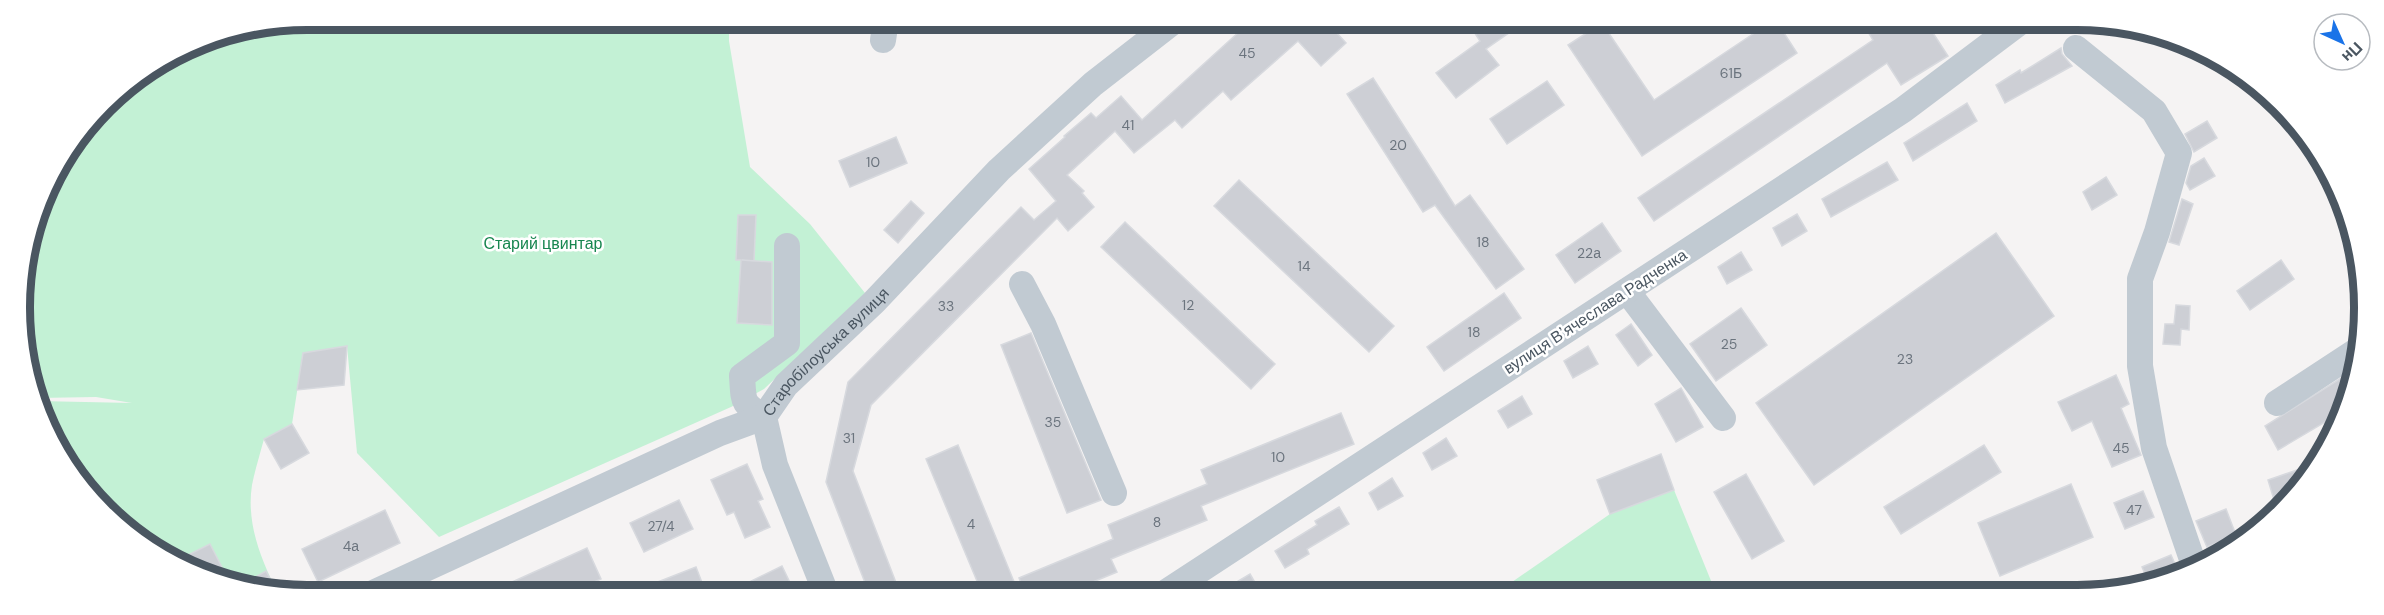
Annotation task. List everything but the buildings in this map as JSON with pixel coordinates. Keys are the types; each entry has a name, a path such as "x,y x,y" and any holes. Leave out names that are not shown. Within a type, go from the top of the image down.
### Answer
{"street":[{"name":"Старобілоуська вулиця","path":"390,585 720,433 764,417 786,385 874,302 999,170 1093,84 1162,30"},
{"name":"вулиця Вʼячеслава Радченка","path":"1177,585 1903,110 2009,30"},
{"path":"2076,48 2154,111 2179,153 2157,232 2140,279 2140,366 2154,448 2192,559"},
{"path":"787,246 787,343 742,376 744,399 747,406 764,417 775,465 823,585"},
{"path":"1022,284 1043,324 1114,493"},
{"path":"1627,291 1724,418"},
{"path":"2277,402 2350,355"}],"green space":[{"name":"Старий цвинтар","path":"308,30 729,30 750,167 810,224 865,293 764,389 731,407 439,537 357,453 347,346 303,353 292,424 264,439 252,485 251,513 256,541 273,583 236,576 201,564 153,538 111,504 77,462 46,401 132,403 96,397 45,398 35,362 30,308 32,271 39,236 51,201 67,169 87,139 111,111 139,87 169,67 201,51 236,39 271,32"},
{"path":"1674,490 1713,585 1512,585 1512,582 1610,514"}]}
